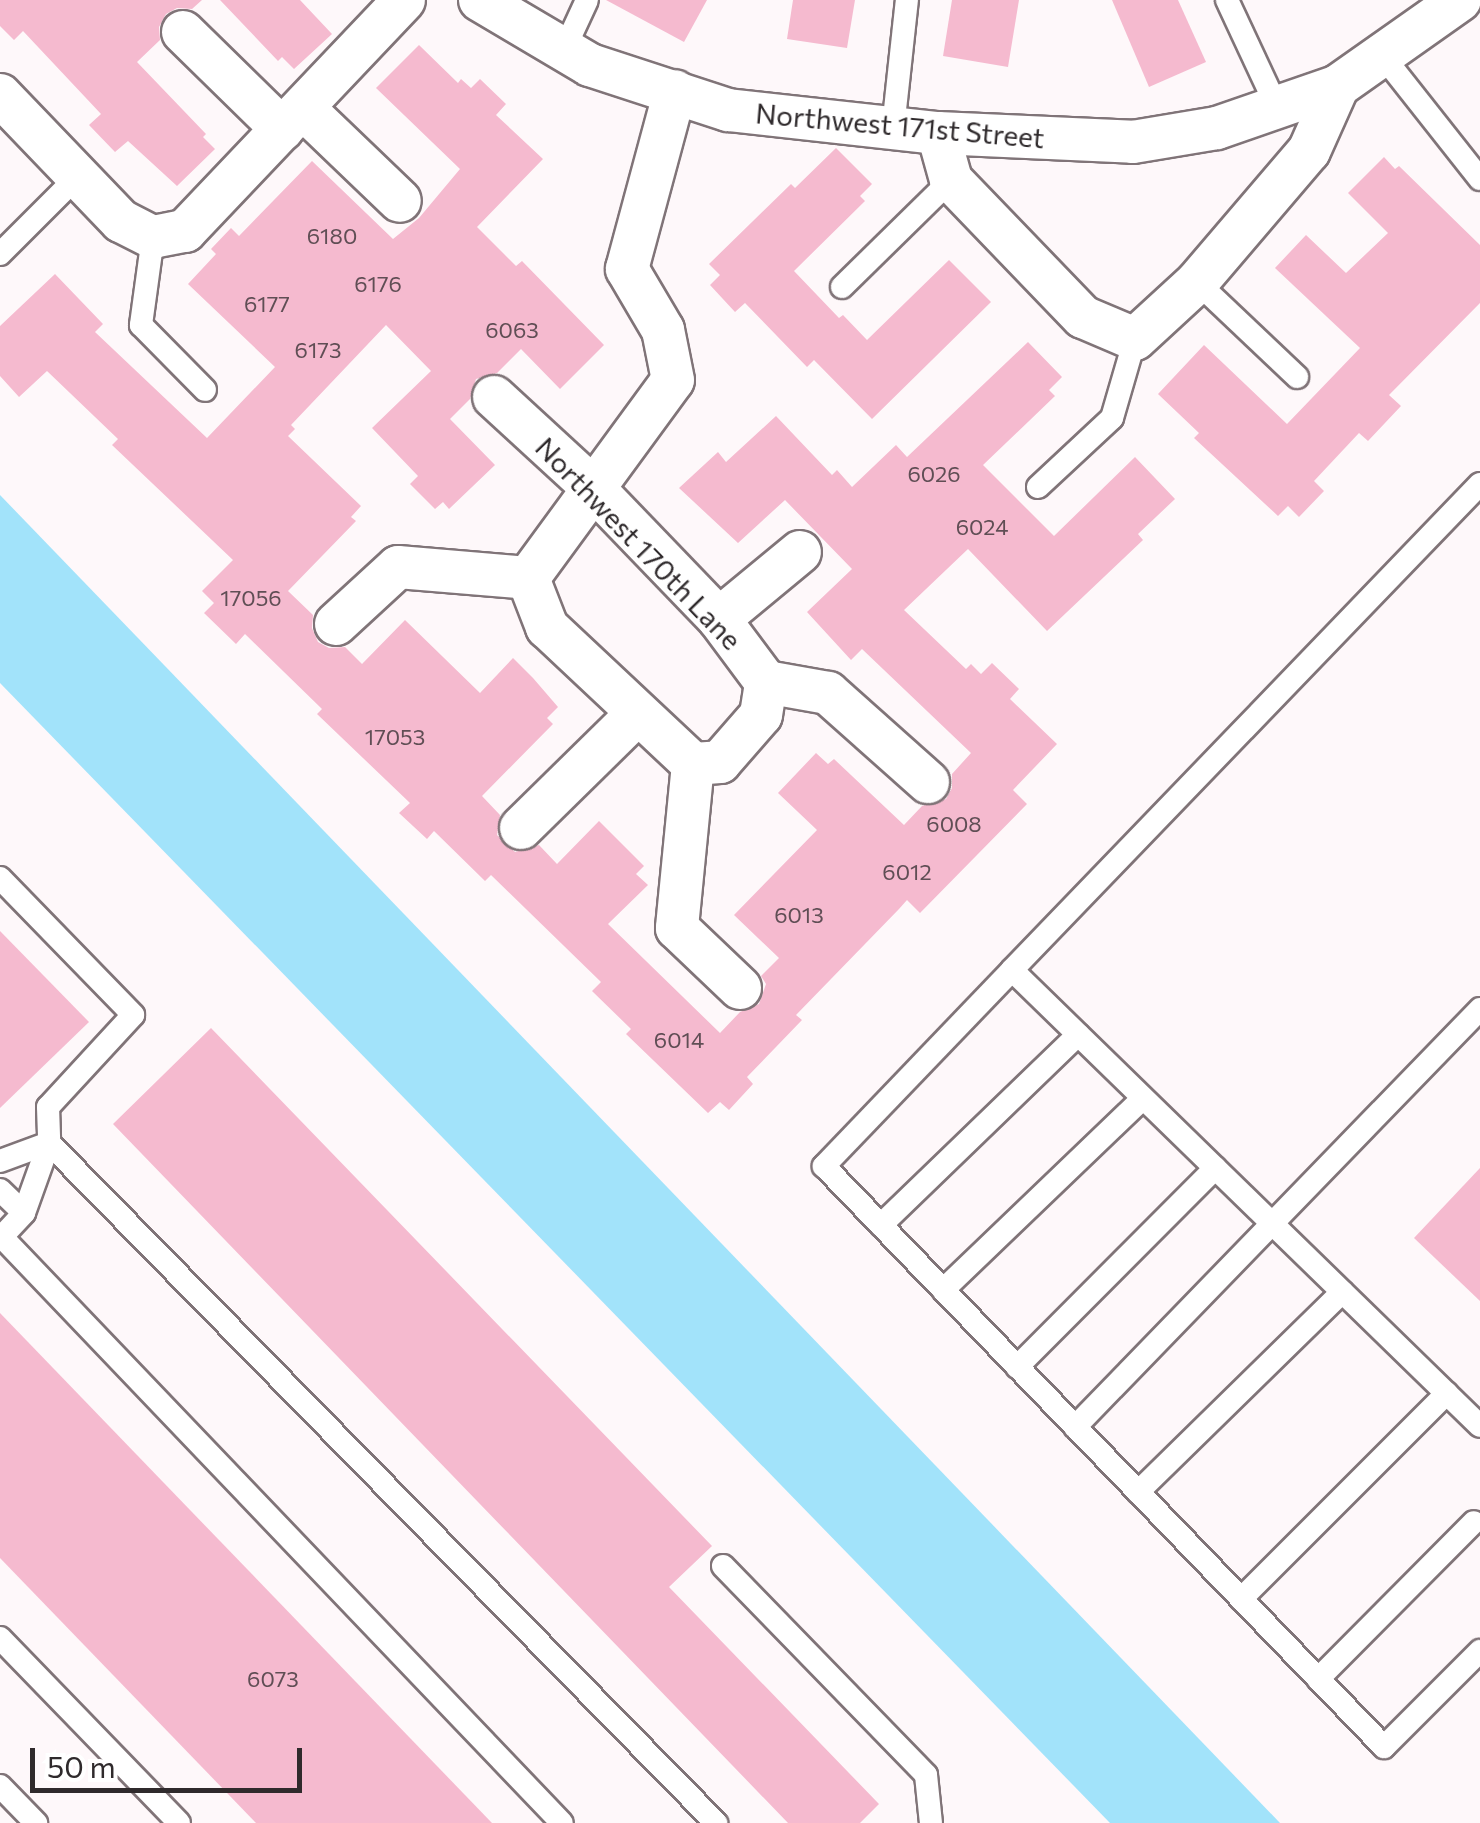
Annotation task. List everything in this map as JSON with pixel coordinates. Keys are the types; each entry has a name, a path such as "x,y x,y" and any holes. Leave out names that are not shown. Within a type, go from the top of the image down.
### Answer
{"street":[{"path":"0,95 120,220 153,237 185,232 404,0"},
{"name":"Northwest 171st Street","path":"480,0 590,66 728,110 938,133 1133,142 1217,128 1338,86"},
{"path":"938,133 952,180 1082,316 1135,339 1197,282 1309,151 1338,86 1460,0"},
{"path":"183,32 400,201"},
{"path":"528,578 674,380 663,330 627,269 675,92"},
{"name":"Northwest 170th Lane","path":"494,397 593,488 720,619 766,682"},
{"path":"720,619 800,552"},
{"path":"336,624 398,567 528,578"},
{"path":"528,578 547,627 636,715 693,764 720,762 761,716 766,682 828,693 928,782"},
{"path":"521,828 636,715"},
{"path":"693,764 677,928 740,988"}],"lane":[{"path":"564,50 588,0"},
{"path":"893,128 907,0"},
{"path":"1227,0 1277,107"},
{"path":"1382,55 1480,179"},
{"path":"0,254 78,176"},
{"path":"842,288 952,180"},
{"path":"153,237 141,325 205,390"},
{"path":"1197,282 1297,376"},
{"path":"1038,487 1112,418 1135,339"},
{"path":"1480,484 824,1166 1384,1747 1480,1651"},
{"path":"0,878 134,1015 48,1106 49,1143 24,1213 1,1237 562,1823"},
{"path":"1012,970 1480,1426"},
{"path":"1075,1427 1480,1009"},
{"path":"880,1226 1078,1034"},
{"path":"943,1290 1143,1098"},
{"path":"0,1161 49,1143"},
{"path":"49,1143 716,1823"},
{"path":"1017,1367 1215,1168"},
{"path":"0,1190 24,1213"},
{"path":"1138,1492 1342,1292"},
{"path":"1242,1599 1447,1393"},
{"path":"1318,1679 1474,1522"},
{"path":"723,1566 926,1775 931,1823"},
{"path":"0,1638 179,1823"},
{"path":"0,1786 36,1823"}],"water":[{"path":"0,495 1280,1823 1110,1823 0,683"}],"building":[{"path":"0,0 202,0 192,9 177,8 166,14 159,27 160,40 137,62 206,134 203,137 215,149 177,186 128,141 115,152 89,125 101,114 23,31 14,40 0,26"},
{"path":"220,0 300,0 332,34 294,69 282,57 278,61"},
{"path":"606,0 707,0 684,42"},
{"path":"793,0 855,0 847,48 787,39"},
{"path":"952,0 1019,0 1008,67 943,56"},
{"path":"1112,0 1178,0 1206,62 1149,87"},
{"path":"419,45 458,83 461,79 471,88 480,79 506,104 496,115 543,159 477,227 516,266 522,261 604,345 560,389 521,349 497,373 476,379 470,399 450,419 495,465 449,509 443,502 435,509 410,484 418,476 372,428 431,371 386,325 291,425 295,429 288,436 361,506 351,517 356,521 288,591 313,615 312,628 318,642 329,648 345,647 362,664 405,620 480,693 513,658 533,678 558,707 547,718 553,724 482,796 500,815 497,835 515,852 539,845 557,864 599,821 644,866 636,874 648,885 608,924 720,1033 740,1012 759,1004 766,984 761,976 779,958 734,915 817,830 778,793 816,753 828,764 834,759 904,825 922,806 946,799 952,788 952,774 971,753 862,649 851,660 807,612 852,569 785,500 738,543 679,488 718,452 726,462 776,416 832,475 837,470 852,487 896,445 907,457 1028,342 1062,377 1049,390 1055,396 983,465 1054,536 1135,457 1175,499 1138,534 1143,540 1047,631 968,549 904,610 966,669 971,664 981,674 992,663 1019,689 1010,699 1057,744 1013,790 1027,804 920,913 907,900 796,1015 802,1020 747,1077 753,1084 729,1110 720,1102 708,1113 626,1034 631,1029 592,991 601,982 491,875 485,881 434,831 427,839 399,813 410,803 317,714 322,709 245,634 236,644 204,613 214,603 202,591 233,560 112,445 118,439 47,371 19,397 0,376 0,326 55,274 103,324 95,332 207,438 275,367 188,284 216,254 211,249 231,228 239,236 312,161 393,239 419,218 460,169 376,88"},
{"path":"836,148 872,184 860,196 865,201 794,271 839,318 843,315 867,340 949,260 991,302 872,419 814,360 807,367 745,303 735,312 710,285 720,275 709,264 791,184 795,188"},
{"path":"1384,157 1395,169 1399,166 1480,245 1480,303 1389,395 1401,406 1368,441 1359,433 1314,481 1324,491 1299,517 1288,506 1278,516 1194,438 1199,433 1158,394 1204,345 1287,424 1360,348 1275,268 1306,235 1346,273 1388,233 1348,193"},
{"path":"0,931 89,1022 0,1108"},
{"path":"211,1028 712,1546 669,1587 879,1804 860,1823 788,1823 113,1124"},
{"path":"1480,1168 1480,1301 1414,1238"},
{"path":"0,1313 492,1823 256,1823 0,1558"}]}
